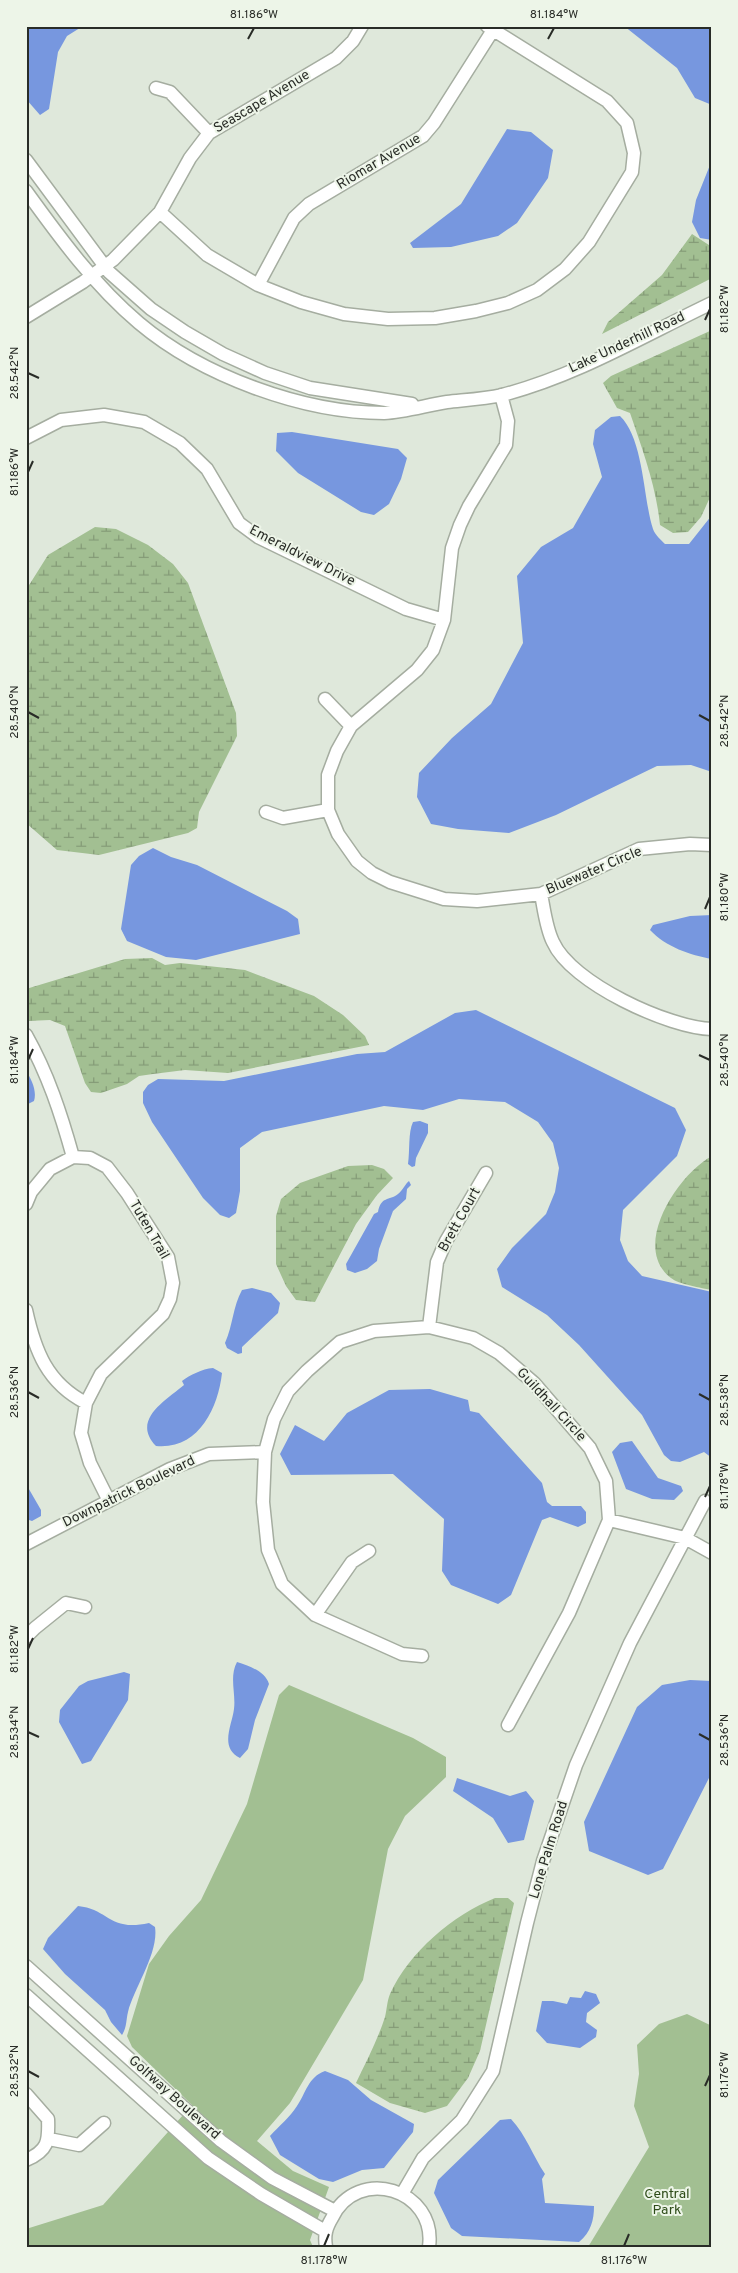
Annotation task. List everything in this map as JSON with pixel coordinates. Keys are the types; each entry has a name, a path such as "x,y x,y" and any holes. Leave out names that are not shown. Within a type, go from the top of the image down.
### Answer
{"street":[{"name":"Seascape Avenue","path":"26,317 104,266 160,212 190,158 209,133 336,58 353,41 362,26"},
{"path":"160,212 207,255 258,285 301,302 344,314 388,319 435,318 508,303 537,290 565,269 588,242 632,172 634,153 627,123 606,102 490,28"},
{"name":"Riomar Avenue","path":"258,285 294,218 309,204 423,136 434,123 490,28"},
{"path":"156,88 170,92 209,133"},
{"name":"Lake Underhill Road","path":"26,160 104,266 151,309 185,332 223,354 265,373 310,388 424,406"},
{"name":"Lake Underhill Road","path":"26,191 91,276 140,324 209,367 253,387 293,400 344,411 387,413 501,395 583,367 712,303"},
{"name":"Bluewater Circle","path":"501,395 508,421 506,445 469,506 460,525 452,548 444,620 433,650 417,670 351,726 337,751 328,775 328,810 338,834 357,861 372,873 390,882 444,899 485,901 541,894 639,849 690,844 712,846"},
{"name":"Emeraldview Drive","path":"26,438 61,420 104,414 144,422 180,443 207,469 239,523 258,536 406,609 444,620"},
{"path":"325,699 351,726"},
{"path":"266,812 283,818 328,810"},
{"path":"541,894 553,943 577,973 612,994 673,1023 696,1029 712,1029"},
{"path":"26,1035 40,1060 60,1109 73,1157 50,1169 30,1192 26,1204"},
{"name":"Tuten Trail","path":"73,1157 90,1158 108,1168 127,1193 168,1257 173,1283 170,1299 164,1314 101,1374 86,1403 81,1433 90,1462 109,1501"},
{"name":"Brett Court","path":"429,1327 437,1262 446,1241 486,1173"},
{"path":"26,1310 32,1339 54,1381 69,1395 86,1403"},
{"name":"Guildhall Circle","path":"422,1656 402,1654 315,1616 282,1584 268,1550 263,1502 265,1452 274,1419 288,1391 307,1370 340,1342 374,1330 429,1327 474,1338 499,1353 534,1383 590,1448 606,1481 609,1520 569,1613 508,1725"},
{"name":"Downpatrick Boulevard","path":"26,1544 170,1469 209,1454 265,1452"},
{"name":"Lone Palm Road","path":"402,2194 423,2158 462,2120 494,2071 543,1861 576,1765 630,1642 705,1501"},
{"path":"609,1520 685,1538 712,1553"},
{"path":"315,1616 352,1562 369,1551"},
{"path":"26,1637 66,1603 85,1606"},
{"name":"Golfway Boulevard","path":"26,1966 221,2141 272,2178 335,2211"},
{"path":"36,2004 51,1987"},
{"name":"Golfway Boulevard","path":"26,1995 208,2158 261,2194 325,2231"},
{"path":"26,2094 48,2119 49,2139 39,2154 26,2160"},
{"path":"49,2139 79,2145 104,2123"},
{"path":"239,2179 250,2162"},
{"path":"326,2247 325,2231 335,2211 344,2200 362,2190 377,2188 392,2190 402,2194 418,2207 426,2220 429,2231 429,2247"}],"green space":[{"path":"692,234 712,247 712,278 602,334 608,322 662,275"},
{"path":"712,330 712,493 701,517 688,532 673,533 660,525 652,482 630,413 617,408 603,383 611,376"},
{"path":"95,527 116,529 148,545 173,564 188,583 236,713 237,736 199,812 197,828 188,833 99,855 57,850 26,823 26,590 48,555"},
{"path":"152,958 165,965 180,963 245,970 314,996 343,1015 365,1036 369,1045 228,1073 185,1070 139,1076 127,1084 101,1093 91,1092 85,1083 65,1026 50,1020 28,1021 26,989 125,959"},
{"path":"712,1156 712,1290 684,1284 671,1278 660,1265 655,1248 657,1231 663,1212 673,1194 685,1178"},
{"path":"372,1165 384,1169 393,1178 377,1195 356,1224 315,1302 296,1300 286,1286 276,1264 276,1216 281,1199 300,1183 348,1166"},
{"path":"289,1685 413,1738 446,1757 446,1777 405,1816 388,1849 363,1980 290,2103 257,2141 293,2171 329,2187 310,2240 313,2247 26,2247 26,2229 103,2205 192,2105 132,2047 127,2036 149,1964 169,1936 201,1900 247,1804 279,1695"},
{"path":"495,1898 508,1898 514,1903 480,2051 468,2078 447,2106 425,2113 390,2103 356,2083 382,2025 390,1994 409,1964 420,1950 448,1925 479,1905"},
{"name":"Central Park","path":"687,2014 712,2026 712,2247 588,2247 649,2147 634,2106 639,2074 637,2045 659,2024"}],"water":[{"path":"26,26 83,26 67,36 58,52 49,109 40,115 26,99"},
{"path":"624,26 712,26 712,105 695,98 677,68"},
{"path":"507,129 531,132 553,150 548,178 517,223 498,236 451,247 413,248 410,243 461,204"},
{"path":"712,160 712,240 700,238 692,222 696,200"},
{"path":"620,416 628,426 634,439 653,529 658,537 665,544 689,544 712,515 712,772 691,765 657,766 556,815 509,833 458,829 431,824 417,797 419,773 452,738 491,704 523,643 517,576 541,547 573,528 602,477 593,444 595,430 611,417"},
{"path":"292,432 398,449 407,458 401,479 389,504 374,515 361,512 298,473 276,451 277,433"},
{"path":"153,848 171,857 197,865 287,911 298,919 300,934 196,960 166,957 127,941 121,929 131,865 139,856"},
{"path":"712,915 712,959 671,946 650,930 653,925 690,916"},
{"path":"476,1010 675,1108 686,1130 677,1156 623,1210 620,1240 628,1261 642,1276 712,1292 712,1458 704,1452 680,1462 671,1461 664,1455 642,1415 579,1345 547,1315 502,1287 497,1269 512,1248 546,1214 555,1192 559,1168 553,1143 538,1122 505,1102 459,1099 423,1110 384,1106 262,1132 240,1148 240,1191 236,1213 229,1218 220,1215 203,1198 152,1122 143,1103 143,1092 148,1085 158,1079 224,1081 357,1054 385,1052 455,1013"},
{"path":"26,1071 35,1093 34,1101 26,1105"},
{"path":"420,1121 428,1124 428,1133 416,1158 415,1166 412,1167 408,1164 410,1131 413,1122"},
{"path":"409,1181 411,1185 407,1189 406,1199 393,1211 379,1249 377,1261 367,1269 355,1273 347,1270 346,1264 374,1214 378,1212 381,1203 398,1194"},
{"path":"252,1288 271,1293 280,1303 278,1313 242,1347 242,1353 238,1354 227,1348 225,1343 242,1290"},
{"path":"213,1368 222,1373 220,1387 216,1400 203,1424 194,1434 183,1441 171,1445 156,1446 149,1437 147,1428 149,1419 154,1412 160,1404 184,1385 182,1381 196,1373"},
{"path":"430,1389 468,1400 470,1411 479,1413 542,1483 547,1502 552,1506 581,1506 586,1512 586,1523 578,1527 550,1517 542,1520 511,1595 498,1604 451,1585 442,1571 444,1519 393,1474 291,1475 280,1454 295,1425 324,1441 347,1413 389,1390"},
{"path":"632,1441 658,1478 681,1486 683,1491 674,1500 652,1499 626,1489 612,1452 620,1443"},
{"path":"26,1484 41,1510 41,1516 32,1521 26,1519"},
{"path":"237,1662 260,1672 269,1684 255,1720 248,1749 240,1758 234,1754 228,1742 234,1709 233,1673"},
{"path":"124,1672 130,1674 128,1700 91,1761 82,1764 59,1722 60,1710 79,1686 88,1681"},
{"path":"690,1680 712,1681 712,1772 663,1869 648,1875 589,1851 584,1822 637,1707 662,1685"},
{"path":"457,1778 510,1796 526,1791 534,1801 524,1840 508,1843 493,1818 453,1791"},
{"path":"78,1906 97,1911 125,1925 149,1923 155,1927 155,1937 150,1959 131,2003 122,2035 111,2022 105,2010 65,1974 43,1949 48,1938"},
{"path":"585,1991 596,1994 600,2003 587,2013 586,2022 597,2030 596,2037 580,2048 547,2043 536,2031 542,2001 567,2004 570,1997 581,1998"},
{"path":"325,2071 348,2080 371,2100 414,2124 413,2132 384,2168 362,2170 333,2182 319,2179 280,2155 270,2136 294,2110 311,2081"},
{"path":"511,2119 521,2132 545,2174 542,2179 545,2203 594,2206 591,2226 579,2242 462,2236 451,2228 434,2193 438,2180 500,2120"}]}
